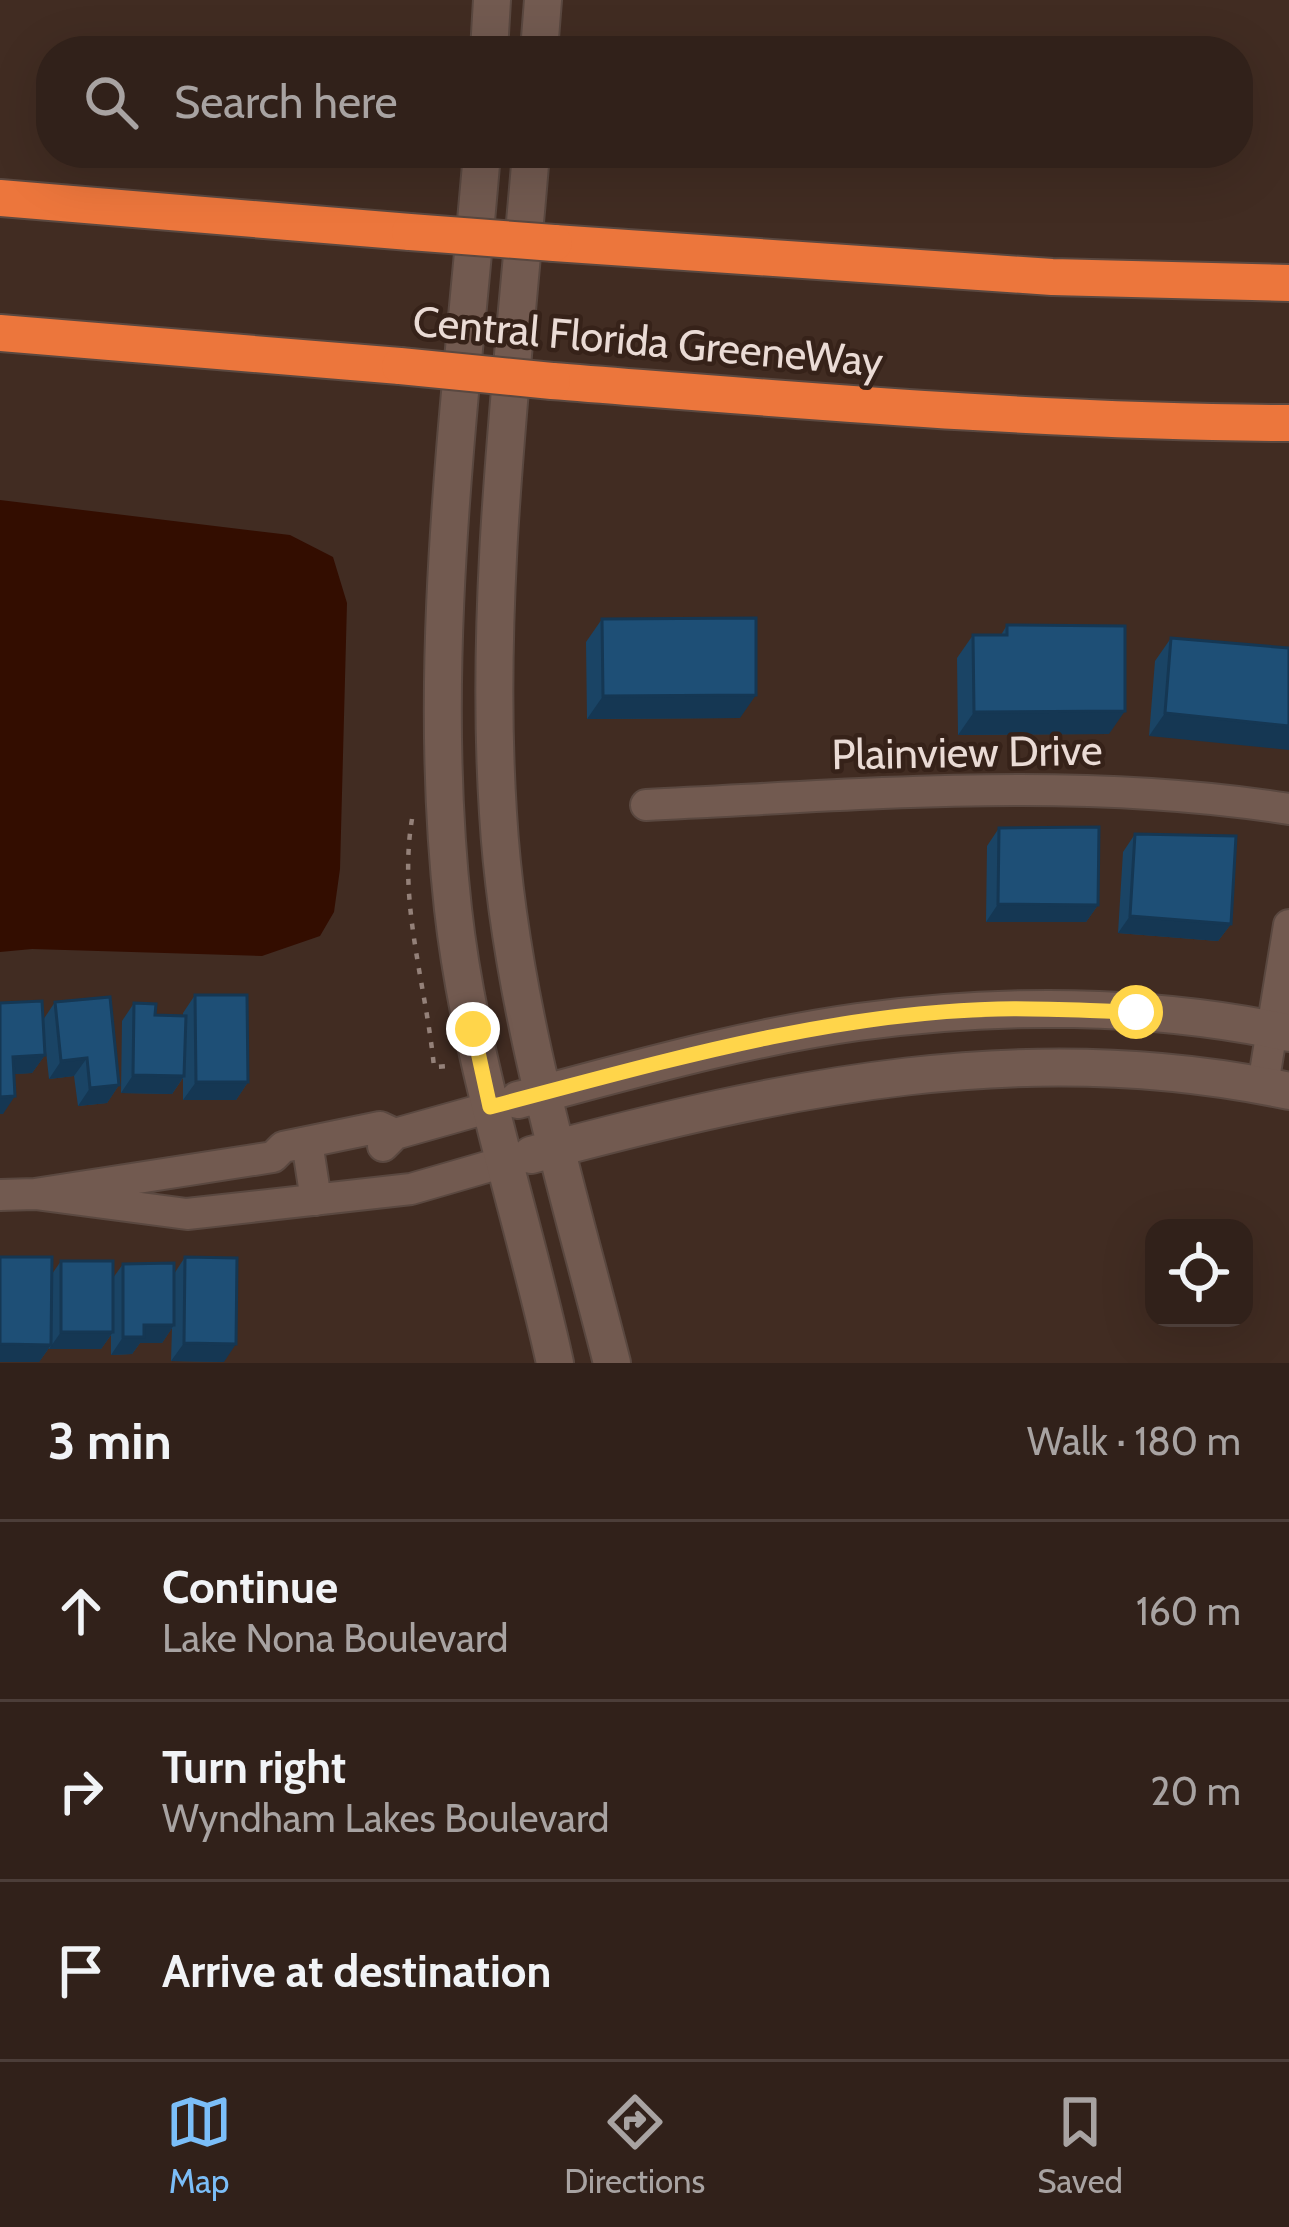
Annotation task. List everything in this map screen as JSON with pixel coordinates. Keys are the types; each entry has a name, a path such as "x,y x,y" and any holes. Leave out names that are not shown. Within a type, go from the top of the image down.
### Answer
{"highway":[{"name":"Central Florida GreeneWay","path":"0,199 1005,274 1289,284"},
{"name":"Central Florida GreeneWay","path":"0,333 893,407 1196,423 1289,423"}],"street":[{"path":"490,36 492,0"},
{"path":"540,36 543,0"},
{"path":"481,168 443,628 443,758 453,910 490,1107 555,1363"},
{"path":"530,168 494,656 498,815 518,975 542,1094 612,1363"},
{"name":"Plainview Drive","path":"646,805 1022,787 1125,791 1289,809"},
{"path":"34,1194 188,1214 411,1189 732,1105 864,1079 998,1066 1132,1069 1276,1088 1289,925"},
{"path":"0,1195 34,1194 273,1157 283,1148 309,1151 380,1127 395,1134 719,1050 856,1022 996,1009 1136,1012 1281,1031"},
{"path":"309,1151 316,1200"}],"shaded area":[{"path":"0,500 290,535 333,557 347,603 340,869 334,912 320,936 262,956 0,952"}],"building":[{"path":"756,618 756,695 603,696 602,619"},
{"path":"1007,625 1125,626 1125,711 974,712 973,635 1007,635"},
{"path":"1171,638 1289,648 1289,726 1165,713"},
{"path":"1099,827 1098,905 998,904 999,828"},
{"path":"1135,834 1236,836 1231,924 1130,916"},
{"path":"195,995 247,995 248,1082 196,1082"},
{"path":"110,997 119,1085 90,1088 87,1058 61,1061 55,1002"},
{"path":"42,1001 45,1055 13,1057 15,1096 0,1097 0,1003"},
{"path":"134,1003 156,1004 155,1015 186,1016 184,1076 133,1075"},
{"path":"0,1257 52,1257 51,1345 0,1344"},
{"path":"185,1257 237,1258 236,1344 184,1343"},
{"path":"61,1261 113,1261 113,1332 61,1332"},
{"path":"174,1263 174,1325 144,1325 144,1337 123,1337 123,1264"}],"route":[{"path":"473,1029 490,1107 719,1050 856,1022 996,1009 1136,1012"}]}
